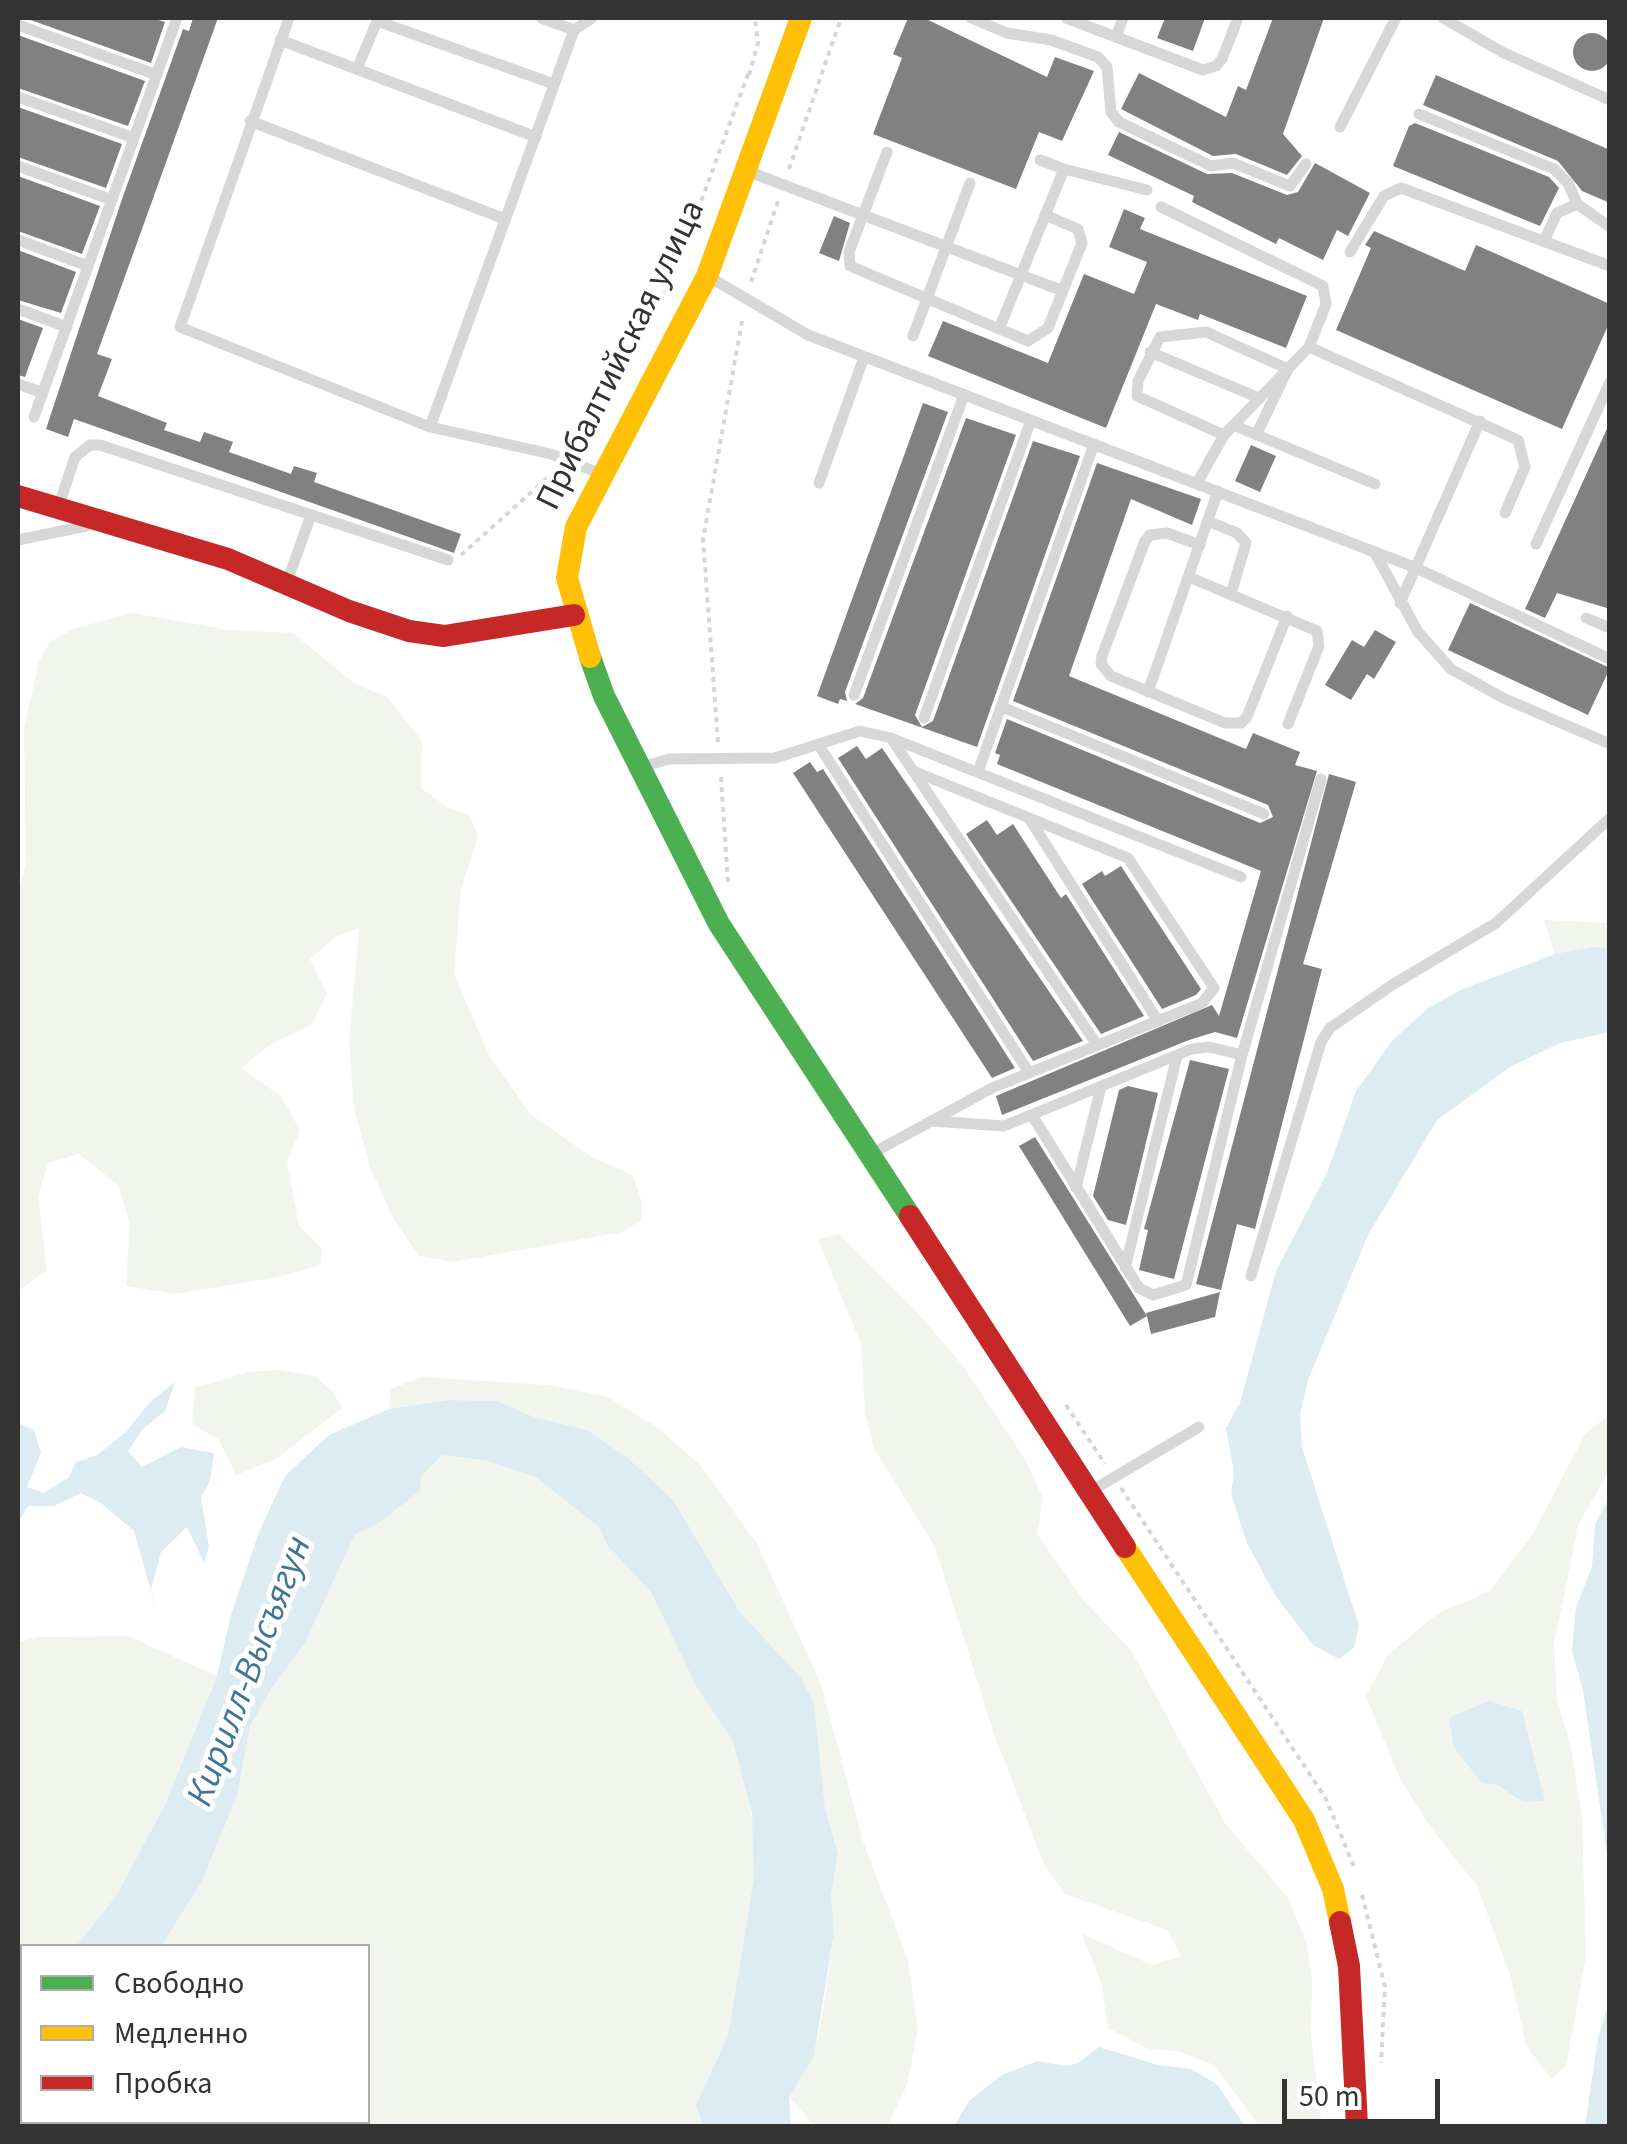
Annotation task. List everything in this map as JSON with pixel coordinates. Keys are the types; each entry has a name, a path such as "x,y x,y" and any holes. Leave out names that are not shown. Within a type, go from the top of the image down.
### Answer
{"street":[{"name":"Прибалтийская улица","path":"801,18 707,276 576,527 567,578 574,614 604,696 719,924 1282,1783 1320,1855 1333,1889 1350,1966 1357,2124"},
{"path":"18,496 288,582 409,632 444,636 574,614"}],"lane":[{"path":"34,417 177,18"},
{"path":"289,18 180,327 430,427 566,460 603,474"},
{"path":"541,18 574,30"},
{"path":"430,427 574,30 592,18"},
{"path":"972,18 1008,33 1051,40 1098,58 1107,67 1110,112 1119,122 1210,166 1236,164 1290,186 1306,164"},
{"path":"1066,18 1210,69 1222,59 1238,18"},
{"path":"1116,36 1123,18"},
{"path":"1340,127 1396,18"},
{"path":"1443,18 1504,53 1610,100"},
{"path":"357,69 377,21 554,84"},
{"path":"18,25 156,74"},
{"path":"280,40 536,137"},
{"path":"18,97 134,138"},
{"path":"1419,114 1554,169 1568,183 1577,204 1610,227"},
{"path":"250,120 505,220"},
{"path":"888,152 848,252 850,266 999,330 1035,340 1048,328 1082,236 1070,224 1046,215"},
{"path":"1040,160 1064,170 1147,190"},
{"path":"18,166 112,200"},
{"path":"999,330 1064,170"},
{"path":"747,171 1063,291"},
{"path":"1544,242 1568,183"},
{"path":"913,336 970,184"},
{"path":"1350,252 1384,196 1401,188 1610,266"},
{"path":"1554,217 1577,204"},
{"path":"1161,207 1323,286 1326,304 1310,347 1228,430 1198,483"},
{"path":"18,240 88,266"},
{"path":"707,276 788,325 1414,567 1610,659"},
{"path":"18,310 67,328"},
{"path":"1288,369 1197,330 1160,336 1150,352 1137,396 1228,430 1256,435 1375,484"},
{"path":"1310,347 1509,434 1524,448 1525,467 1505,513"},
{"path":"1150,352 1259,398"},
{"path":"819,483 864,357"},
{"path":"1256,435 1288,369"},
{"path":"1536,544 1610,382"},
{"path":"18,384 42,393"},
{"path":"854,695 964,395"},
{"path":"924,718 1032,420"},
{"path":"1400,602 1480,421"},
{"path":"978,772 1094,444"},
{"path":"58,508 75,456 90,445 100,445 448,560"},
{"path":"1148,692 1218,491"},
{"path":"288,582 310,515"},
{"path":"1208,521 1237,533 1246,543 1231,594"},
{"path":"18,540 57,529 120,527"},
{"path":"1200,545 1167,533 1150,535 1144,541 1102,656 1101,664 1111,676 1225,723 1240,723 1248,717 1287,616"},
{"path":"1375,553 1428,646 1451,669 1502,698 1610,744"},
{"path":"1188,576 1310,626 1320,638 1288,724"},
{"path":"1586,618 1610,628"},
{"path":"1002,707 1264,814"},
{"path":"638,768 669,759 775,758 860,730 891,738 1240,877"},
{"path":"891,738 1096,1046"},
{"path":"818,744 1028,1072"},
{"path":"868,1156 1028,1072 1202,1003 1214,988 1137,866 1121,855 913,771"},
{"path":"1032,1114 1140,1288 1153,1295 1186,1285 1242,1055 1321,779"},
{"path":"1029,818 1158,1021"},
{"path":"1251,1276 1321,1042 1330,1028 1345,1014 1496,924 1610,818"},
{"path":"930,1121 993,1128 1177,1056 1210,1048 1242,1055"},
{"path":"1126,1268 1177,1056"},
{"path":"1076,1188 1101,1086"},
{"path":"1091,1491 1199,1427"}],"path":[{"path":"448,560 462,554 566,460 582,439 671,283 748,74"}],"shaded area":[{"path":"132,613 229,630 293,633 355,684 387,697 422,741 421,788 447,807 470,816 478,836 461,889 454,974 489,1055 530,1114 595,1159 633,1175 642,1203 641,1220 623,1232 453,1262 419,1256 392,1216 370,1167 354,1108 349,1042 359,928 336,937 310,959 327,994 311,1025 271,1044 241,1068 281,1096 300,1130 287,1162 299,1226 322,1249 321,1265 278,1277 174,1294 126,1286 130,1224 119,1186 79,1154 48,1163 38,1197 47,1270 18,1291 18,896 26,864 24,730 39,661 50,642 73,629"},
{"path":"1544,920 1609,923 1609,948 1555,954"},
{"path":"839,1234 915,1310 963,1366 1025,1459 1043,1498 1037,1534 1083,1600 1131,1650 1224,1822 1288,1898 1307,1944 1312,1980 1311,2038 1322,2126 1259,2126 1214,2065 1177,2051 1148,2049 1108,2028 1101,1982 1082,1934 1152,1965 1181,1956 1167,1930 1065,1894 1044,1864 994,1734 935,1547 874,1448 865,1412 861,1344 818,1239"},
{"path":"280,1370 315,1376 333,1392 342,1408 276,1459 236,1475 219,1440 192,1424 195,1388 248,1372"},
{"path":"421,1377 549,1385 606,1396 658,1428 699,1464 756,1542 821,1684 863,1841 908,1960 918,2029 907,2085 887,2126 815,2126 789,2097 814,2056 822,2017 834,1932 831,1895 838,1854 825,1808 814,1704 802,1679 740,1612 673,1500 628,1458 587,1430 534,1417 497,1401 448,1400 389,1409 391,1389"},
{"path":"1609,1415 1609,1471 1579,1523 1554,1643 1557,1699 1571,1747 1582,1819 1586,1957 1566,2066 1551,2079 1526,2045 1511,1978 1477,1886 1431,1828 1400,1779 1366,1696 1388,1655 1437,1614 1490,1591 1533,1534 1585,1434"},
{"path":"442,1455 488,1461 537,1478 601,1528 607,1545 651,1592 697,1688 733,1741 746,1782 756,1845 754,1877 728,2036 697,2105 703,2126 18,2126 20,2112 20,2124 370,2124 370,1944 161,1944 202,1881 237,1796 250,1728 269,1692 305,1643 355,1534 376,1525 420,1491 422,1475"},
{"path":"128,1636 217,1676 166,1803 116,1896 78,1944 20,1944 18,2010 18,1642 39,1637"}],"water":[{"path":"1609,948 1609,1032 1560,1043 1510,1067 1437,1120 1368,1235 1308,1380 1300,1415 1302,1447 1359,1626 1354,1647 1339,1659 1313,1645 1275,1595 1247,1543 1231,1494 1234,1472 1226,1428 1240,1403 1276,1271 1327,1173 1356,1091 1392,1041 1428,1008 1463,989 1555,954"},
{"path":"175,1382 165,1411 143,1429 128,1451 142,1467 181,1447 214,1453 210,1481 201,1498 209,1547 204,1563 187,1527 161,1552 151,1589 158,1616 134,1531 101,1503 81,1493 54,1506 28,1506 18,1523 18,1423 34,1430 41,1453 27,1487 44,1493 68,1478 76,1462 97,1455 126,1432 150,1402"},
{"name":"Кирилл-Высъягун","path":"448,1400 497,1401 534,1417 587,1430 628,1458 673,1500 740,1612 802,1679 814,1704 825,1808 838,1854 831,1895 834,1932 814,2056 789,2097 791,2126 703,2126 696,2105 728,2036 754,1877 752,1813 733,1741 697,1688 651,1592 607,1545 600,1528 537,1478 488,1461 442,1455 422,1475 420,1491 376,1525 355,1534 305,1643 269,1692 250,1727 237,1796 202,1881 162,1944 78,1944 116,1896 166,1803 217,1676 230,1618 259,1532 285,1476 329,1435 389,1409"},
{"path":"1609,1497 1609,1869 1583,1690 1572,1651 1576,1607 1592,1567 1595,1524"},
{"path":"1489,1701 1522,1711 1545,1801 1523,1802 1496,1784 1482,1783 1454,1748 1449,1718"},
{"path":"1609,2002 1609,2126 1585,2126 1598,2038"},
{"path":"1099,2047 1158,2065 1191,2069 1217,2084 1245,2126 954,2126 969,2101 1002,2075 1037,2061 1065,2066 1078,2063"}],"building":[{"path":"25,18 152,18 165,22 151,63"},
{"path":"193,18 218,18 97,354 112,359 98,396 167,423 164,430 200,442 204,432 233,442 229,452 291,474 294,466 317,473 314,482 461,534 454,553 74,419 68,437 46,429 121,202 183,29 189,31"},
{"path":"908,18 924,18 1047,77 1055,57 1094,71 1062,141 1039,132 1016,189 873,134 902,58 893,54"},
{"path":"1165,18 1205,18 1193,51 1157,38"},
{"path":"1273,18 1324,18 1283,134 1302,156 1287,175 1236,154 1213,156 1121,109 1139,73 1226,117 1238,86 1246,90"},
{"path":"1592,33 1605,39 1611,52 1605,65 1592,71 1579,65 1573,52 1579,39"},
{"path":"18,35 145,81 128,126 18,88"},
{"path":"1436,75 1610,150 1610,203 1582,191 1558,161 1423,105"},
{"path":"18,107 122,144 106,188 18,157"},
{"path":"1415,123 1549,177 1559,188 1540,226 1393,166 1409,126"},
{"path":"1119,132 1207,174 1232,173 1287,195 1298,192 1315,163 1370,193 1348,236 1337,230 1323,260 1279,238 1276,244 1192,202 1194,196 1108,155"},
{"path":"18,176 100,206 82,254 18,231"},
{"path":"1124,209 1145,218 1140,229 1307,296 1286,348 1200,314 1198,320 1156,304 1106,428 928,356 943,321 1048,363 1084,274 1134,294 1147,262 1109,247"},
{"path":"834,216 850,223 839,261 819,253"},
{"path":"1374,231 1465,271 1476,245 1610,304 1610,321 1562,429 1336,330 1371,248 1365,245"},
{"path":"18,250 76,272 61,313 18,300"},
{"path":"18,319 43,328 25,377 18,375"},
{"path":"923,403 948,412 845,692 847,701 840,699 838,704 817,696"},
{"path":"966,418 1016,435 915,715 922,727 933,721 1033,441 1080,456 977,747 855,704 863,698"},
{"path":"1610,422 1610,609 1557,593 1545,618 1525,609"},
{"path":"1251,445 1276,456 1260,492 1235,481"},
{"path":"1097,463 1201,499 1192,525 1131,499 1069,676 1246,749 1253,733 1300,752 1295,765 1317,771 1237,1038 1215,1032 1189,1040 1002,1115 996,1096 1212,1005 1219,1016 1261,871 997,764 1000,755 995,753 1007,719 1260,823 1273,817 1268,805 1013,701"},
{"path":"1470,603 1610,668 1588,715 1448,650"},
{"path":"1375,630 1396,642 1374,679 1367,674 1351,700 1325,685 1352,640 1364,647"},
{"path":"857,746 866,759 882,748 1083,1041 1033,1061 838,758"},
{"path":"810,762 817,772 823,769 1015,1068 992,1078 793,773"},
{"path":"1329,774 1356,782 1303,964 1322,969 1255,1229 1237,1224 1221,1290 1196,1284"},
{"path":"987,820 997,835 1013,824 1061,898 1066,894 1144,1016 1101,1034 966,834"},
{"path":"1121,866 1201,989 1196,995 1162,1009 1082,884 1102,871 1105,876"},
{"path":"1190,1060 1229,1069 1174,1279 1139,1270 1148,1230 1144,1229"},
{"path":"1128,1086 1158,1093 1126,1225 1108,1220 1093,1196 1119,1090"},
{"path":"1035,1137 1147,1316 1130,1326 1019,1146"},
{"path":"1220,1292 1215,1317 1151,1334 1146,1313"}],"traffic: fast":[{"path":"590,657 604,696 719,924 910,1216"}],"traffic: slow":[{"path":"590,657 567,578 576,527 707,276 801,18"},
{"path":"1125,1547 1304,1820 1333,1889 1340,1922"}],"traffic: jam":[{"path":"18,496 228,559 349,611 409,631 444,636 574,615"},
{"path":"910,1216 1125,1547"},
{"path":"1340,1922 1349,1966 1357,2126"}]}
